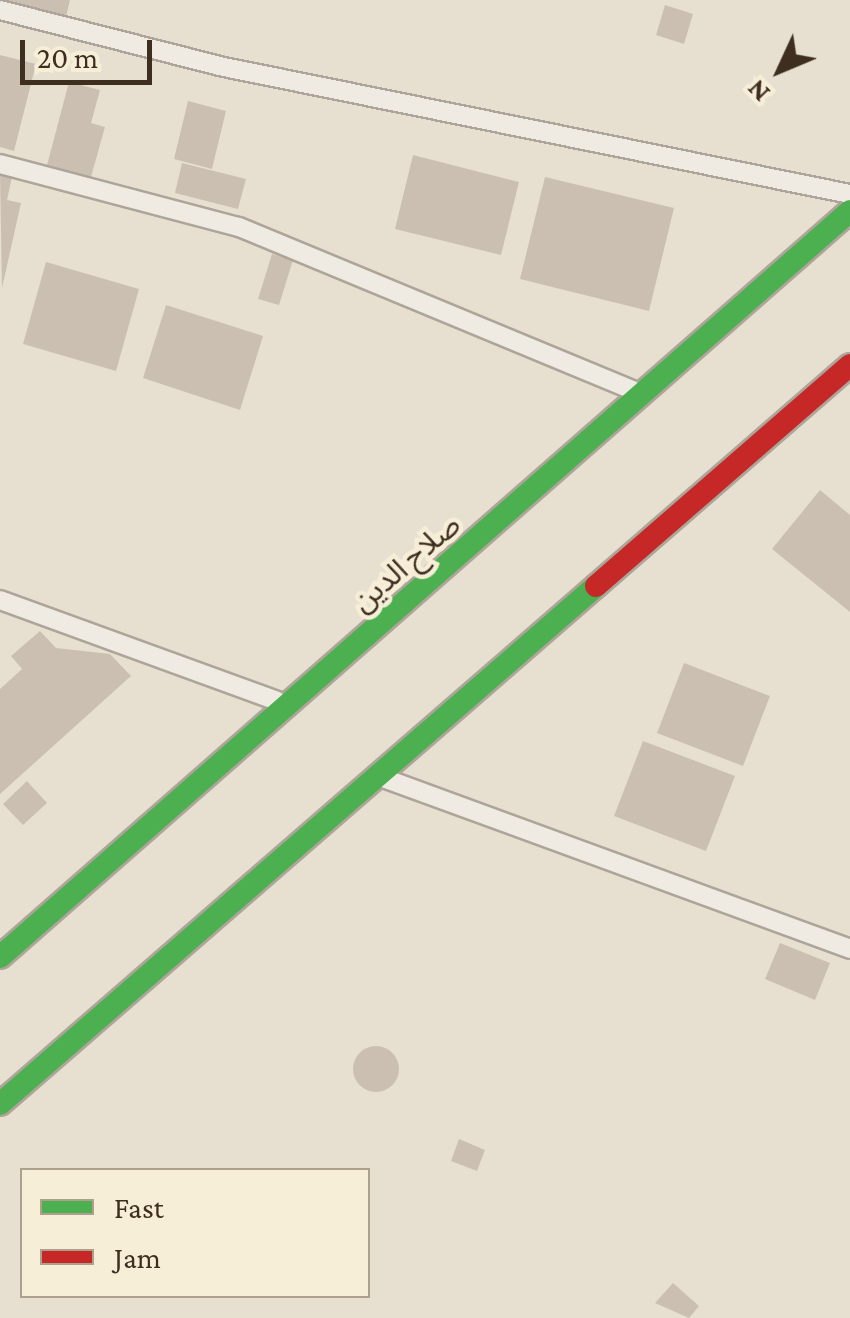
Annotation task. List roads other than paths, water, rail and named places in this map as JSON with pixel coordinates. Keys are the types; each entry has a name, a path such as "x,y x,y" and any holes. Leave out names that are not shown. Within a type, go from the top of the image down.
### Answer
{"highway":[{"name":"صلاح الدين","path":"0,957 850,211"},
{"path":"0,1104 850,366"}],"lane":[{"path":"0,10 219,66 850,194"},
{"path":"0,164 239,227 643,394"},
{"path":"0,600 287,704"},
{"path":"379,777 850,949"}]}
